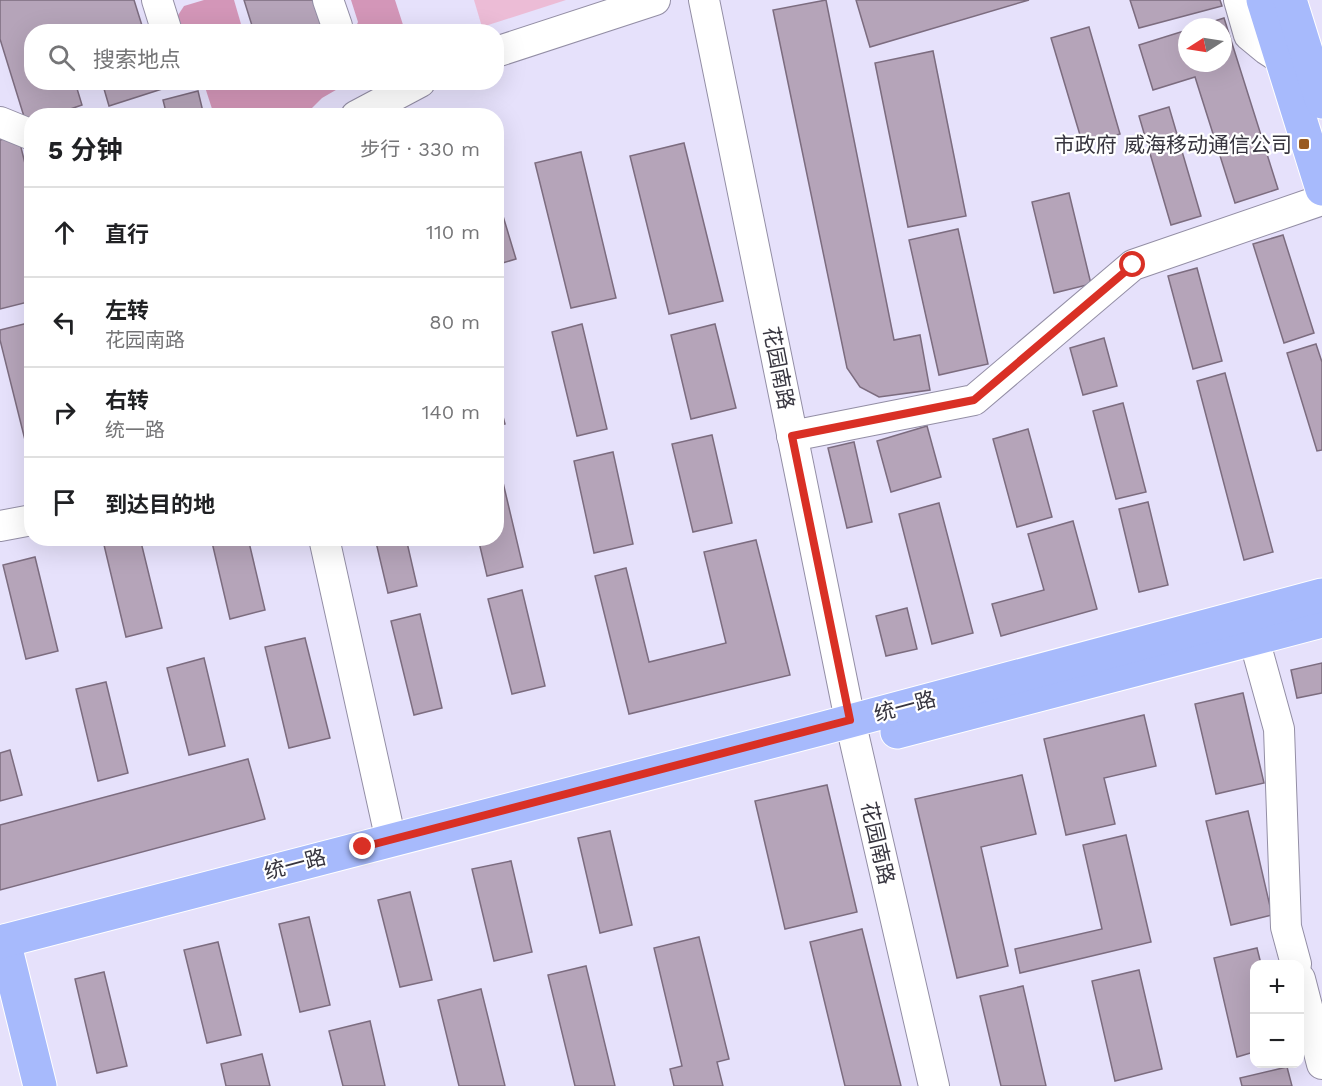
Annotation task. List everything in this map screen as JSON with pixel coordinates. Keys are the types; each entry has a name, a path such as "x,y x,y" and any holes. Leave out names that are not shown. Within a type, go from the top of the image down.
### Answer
{"main road":[{"path":"1263,0 1322,189"},
{"path":"1290,0 1319,92"},
{"name":"统一路","path":"3,950 852,732 1322,595"},
{"name":"统一路","path":"3,950 391,841 1254,639 1322,621"},
{"path":"3,950 40,1086"},
{"path":"0,989 24,1086"}],"street":[{"path":"157,0 164,24"},
{"path":"504,49 655,0"},
{"name":"花园南路","path":"704,0 852,732 934,1086"},
{"path":"1239,0 1249,35 1319,92"},
{"path":"371,108 405,90"},
{"path":"0,122 24,132"},
{"path":"792,436 974,400 1133,265 1322,200"},
{"path":"0,525 24,521"},
{"path":"326,546 391,841"},
{"path":"1254,639 1279,729 1286,927 1295,960"},
{"path":"1304,997 1322,1064"}],"shaded area":[{"path":"204,0 234,0 241,24 172,24 184,6"},
{"path":"351,0 395,0 403,24 357,24"},
{"path":"474,0 566,0 491,24 481,24"},
{"path":"206,90 336,90 322,98 312,108 212,108"}],"building":[{"path":"0,0 134,0 142,24 24,24 24,90 77,90 82,105 73,108 24,108 24,117 0,39"},
{"path":"244,0 313,0 320,24 252,24"},
{"path":"826,0 894,340 920,335 930,390 879,397 860,387 847,368 773,10"},
{"path":"856,0 1029,0 870,47"},
{"path":"1130,0 1220,0 1222,6 1139,28"},
{"path":"1089,27 1120,134 1083,145 1051,38"},
{"path":"1178,33 1178,72 1232,72 1232,43 1278,189 1235,203 1195,77 1153,90 1139,45"},
{"path":"933,51 966,216 908,227 875,63"},
{"path":"104,90 159,90 109,106"},
{"path":"198,91 202,108 165,108 163,100"},
{"path":"1169,107 1201,216 1171,225 1139,116"},
{"path":"18,135 24,159 24,303 0,309 0,140"},
{"path":"684,143 723,301 669,314 630,156"},
{"path":"581,152 616,298 571,308 535,163"},
{"path":"1069,193 1091,284 1054,293 1032,202"},
{"path":"504,219 516,259 504,263"},
{"path":"958,229 988,364 939,375 909,240"},
{"path":"1283,235 1314,333 1284,343 1253,244"},
{"path":"1197,268 1222,361 1193,369 1168,276"},
{"path":"24,324 24,436 0,340 0,330"},
{"path":"582,324 607,429 577,436 552,332"},
{"path":"715,324 736,408 691,419 671,335"},
{"path":"1104,338 1117,386 1083,395 1070,348"},
{"path":"1316,344 1322,362 1322,450 1317,451 1287,353"},
{"path":"1225,373 1273,552 1244,560 1197,381"},
{"path":"1123,403 1146,492 1116,499 1093,411"},
{"path":"927,426 941,477 891,492 877,441"},
{"path":"1028,429 1052,517 1017,527 993,439"},
{"path":"712,435 732,523 693,532 672,444"},
{"path":"854,442 872,522 847,528 828,448"},
{"path":"613,452 633,544 594,553 574,461"},
{"path":"504,487 523,567 487,576 480,546 504,546"},
{"path":"1148,502 1168,585 1139,592 1119,509"},
{"path":"939,503 973,633 932,644 899,514"},
{"path":"1073,521 1097,609 1001,636 992,604 1044,590 1028,534"},
{"path":"756,540 790,675 629,714 595,576 626,568 649,662 726,643 704,552"},
{"path":"104,546 142,546 162,628 126,637"},
{"path":"213,546 250,546 265,610 230,619"},
{"path":"377,546 408,546 417,586 388,593"},
{"path":"35,557 58,651 26,659 3,565"},
{"path":"522,590 545,686 512,694 488,599"},
{"path":"907,608 917,649 886,656 876,616"},
{"path":"420,614 442,708 414,715 391,621"},
{"path":"305,638 330,738 289,748 265,647"},
{"path":"204,658 225,746 189,755 167,668"},
{"path":"1322,663 1322,693 1297,698 1291,670"},
{"path":"106,682 128,773 98,781 76,689"},
{"path":"1243,693 1264,783 1216,794 1195,704"},
{"path":"1144,715 1156,766 1104,778 1115,824 1066,835 1044,739"},
{"path":"10,750 22,795 0,801 0,753"},
{"path":"248,759 265,819 0,890 0,825"},
{"path":"1022,775 1036,834 981,847 1008,966 957,978 915,799"},
{"path":"827,785 857,912 785,929 755,801"},
{"path":"1248,811 1272,915 1231,925 1206,821"},
{"path":"610,831 632,925 600,933 578,838"},
{"path":"1126,835 1151,942 1020,973 1015,949 1102,929 1083,845"},
{"path":"511,861 532,952 494,961 472,869"},
{"path":"410,892 432,980 400,987 378,900"},
{"path":"309,917 330,1005 300,1012 279,924"},
{"path":"862,929 901,1086 845,1086 810,942"},
{"path":"699,937 729,1059 717,1062 723,1086 674,1086 670,1069 682,1066 654,948"},
{"path":"218,942 241,1035 207,1043 184,950"},
{"path":"1257,948 1260,960 1250,960 1250,1053 1237,1057 1214,958"},
{"path":"586,966 615,1086 575,1086 548,975"},
{"path":"1139,970 1162,1069 1115,1081 1092,981"},
{"path":"104,972 127,1066 97,1073 75,979"},
{"path":"1023,986 1046,1086 1001,1086 980,996"},
{"path":"481,989 505,1086 459,1086 438,1000"},
{"path":"370,1021 385,1086 343,1086 329,1031"},
{"path":"262,1054 270,1086 226,1086 221,1064"},
{"path":"1287,1068 1292,1086 1242,1086 1240,1078"}],"place":[{"name":"市政府 威海移动通信公司","path":"1304,144"}],"route":[{"path":"363,847 850,720 792,436 974,400 1133,265"}]}
